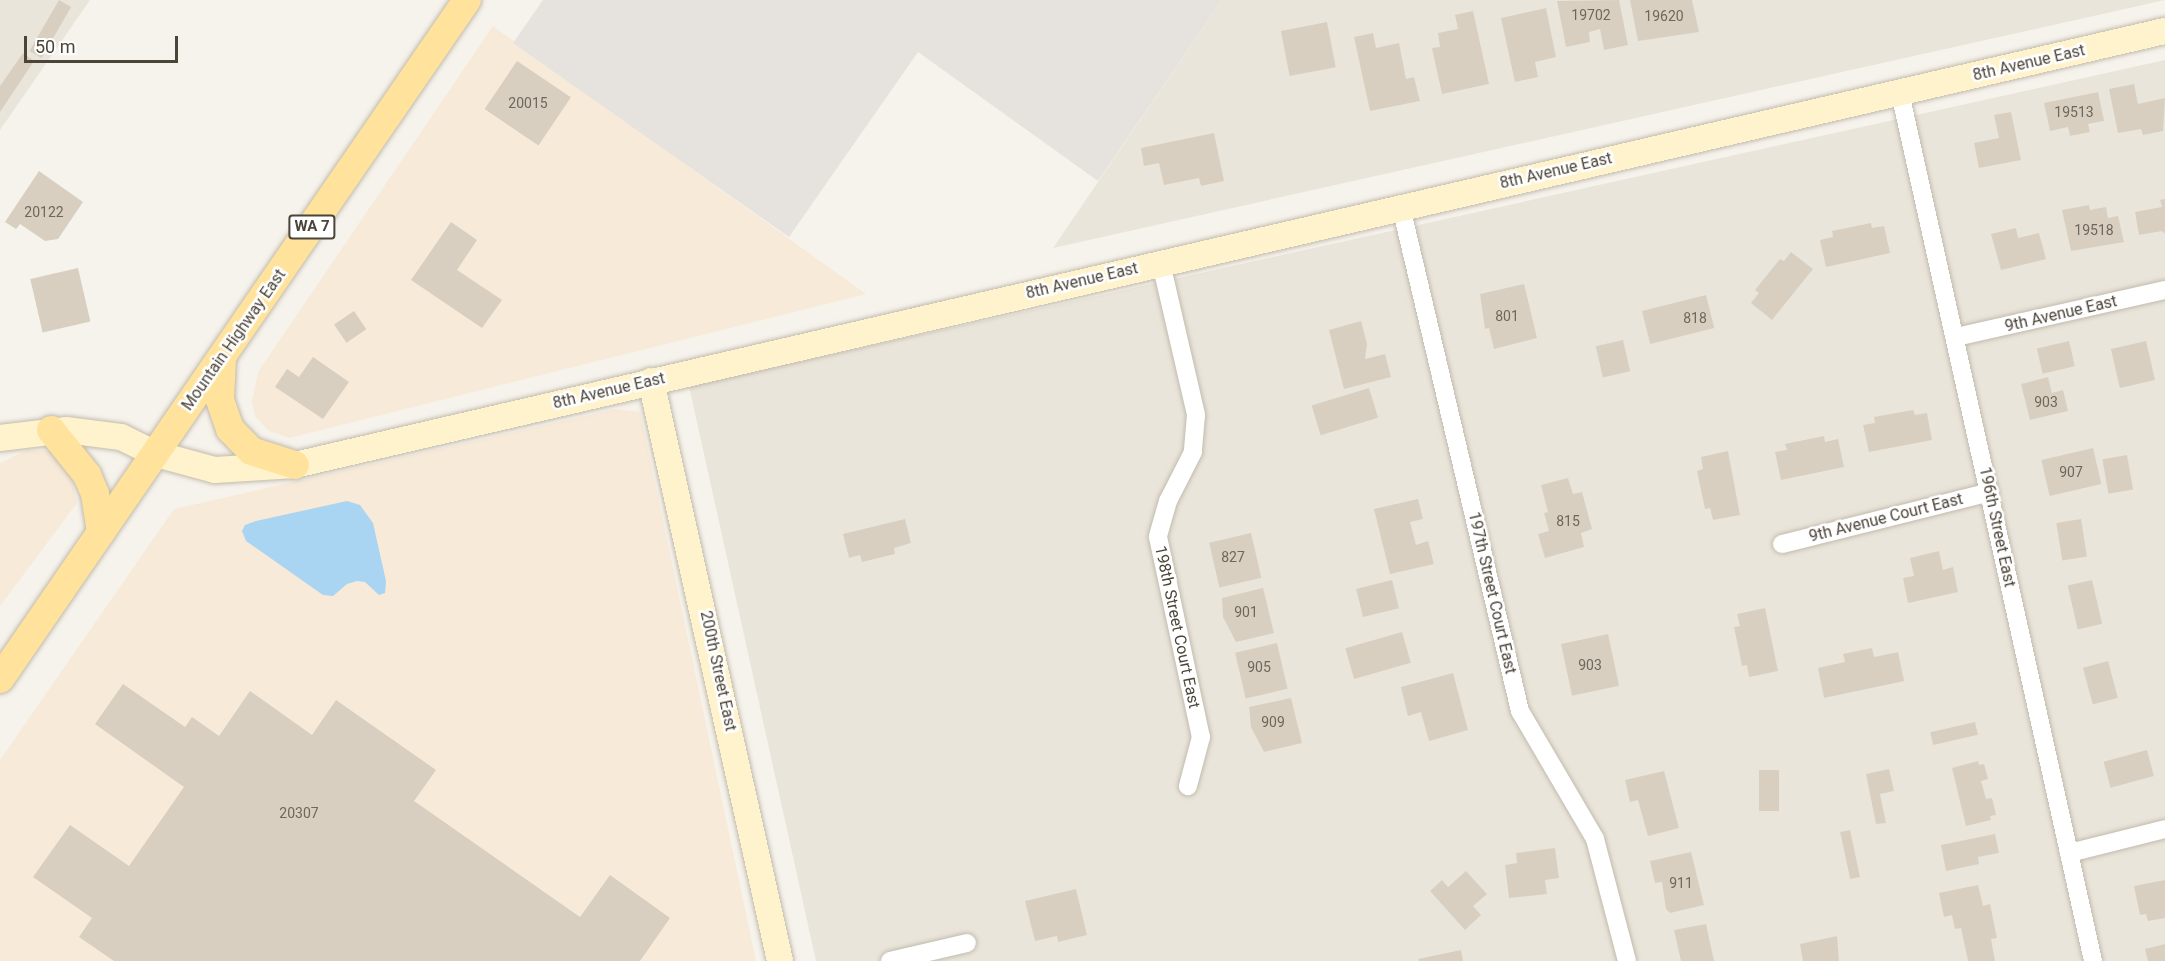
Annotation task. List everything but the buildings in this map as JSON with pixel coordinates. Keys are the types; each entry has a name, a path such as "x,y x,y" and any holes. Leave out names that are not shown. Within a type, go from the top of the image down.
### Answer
{"main road":[{"name":"Mountain Highway East","path":"0,679 467,0"},
{"path":"222,357 220,400 230,429 251,451 295,465"},
{"path":"51,430 87,475 99,513 100,533"}],"street":[{"name":"8th Avenue East","path":"0,438 51,430 122,436 156,454 215,470 295,465 2165,31"},
{"name":"196th Street East","path":"1900,93 2093,961"},
{"name":"197th Street Court East","path":"1401,207 1520,711 1595,839 1627,961"},
{"name":"198th Street Court East","path":"1161,263 1196,415 1193,452 1168,501 1158,537 1201,737 1188,786"},
{"name":"9th Avenue East","path":"1956,337 2165,290"},
{"name":"200th Street East","path":"651,381 780,961"},
{"name":"9th Avenue Court East","path":"1782,544 1990,492"},
{"path":"2069,853 2165,830"},
{"path":"890,961 967,943"}],"shaded area":[{"path":"0,0 90,0 0,130"},
{"path":"543,0 1222,0 1098,181 918,52 789,237 513,43"},
{"path":"1222,0 2165,0 1053,248"},
{"path":"493,26 866,294 289,438 269,431 255,416 252,402 258,372"},
{"path":"2165,60 2165,961 816,961 689,386"},
{"path":"615,409 640,412 756,961 0,961 0,760 174,509"},
{"path":"27,450 50,451 70,470 77,503 0,606 0,463"}],"water":[{"path":"347,501 360,505 373,523 386,581 385,593 379,595 365,582 357,581 347,584 333,596 323,595 246,541 242,531 245,525 256,521"}]}
